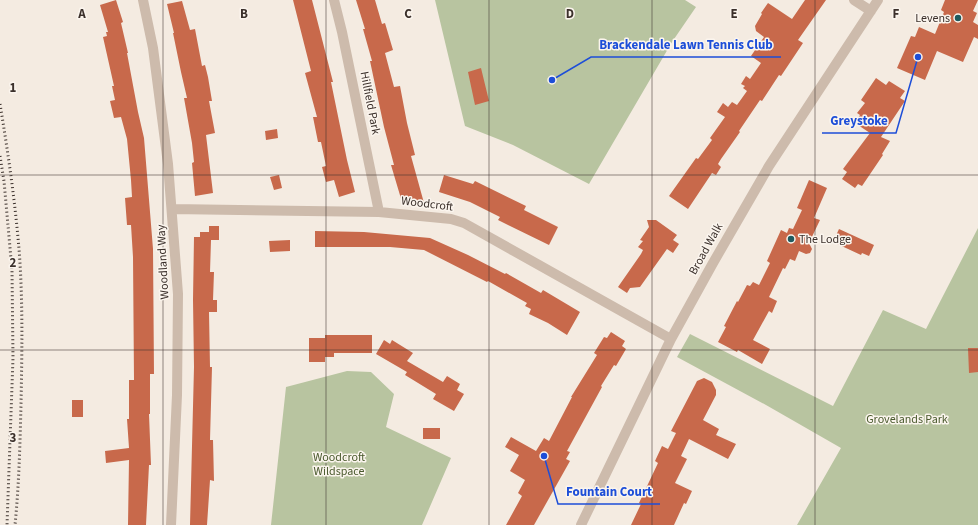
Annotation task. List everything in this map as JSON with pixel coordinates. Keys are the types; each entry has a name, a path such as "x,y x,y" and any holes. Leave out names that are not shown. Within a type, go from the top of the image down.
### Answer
{"street":[{"name":"Woodland Way","path":"142,0 153,48 168,164 178,294 171,525"},
{"name":"Hillfield Park","path":"334,0 379,212"},
{"path":"854,0 871,11"},
{"name":"Broad Walk","path":"581,525 672,339 769,166 878,0"},
{"name":"Woodcroft","path":"172,208 379,212 451,219 464,223 672,339"}],"green space":[{"path":"435,0 685,0 696,7 672,42 589,184 513,145 465,126"},
{"name":"Grovelands Park","path":"978,228 978,525 797,525 841,448 766,405 677,357 690,334 833,406 883,310 926,329"},
{"name":"Woodcroft Wildspace","path":"347,371 371,372 394,394 386,427 451,458 422,525 271,525 286,387"}],"building":[{"path":"116,0 123,22 121,23 144,138 153,249 154,374 150,374 149,414 151,465 149,465 146,525 128,525 129,460 106,463 105,451 129,448 127,419 129,419 129,380 134,380 133,257 131,225 127,225 125,198 132,197 131,180 127,139 121,117 114,118 110,101 115,100 112,86 114,86 103,37 107,36 106,32 108,32 100,5"},
{"path":"293,0 312,0 333,82 331,82 355,192 339,197 334,180 326,182 322,167 326,166 321,142 318,142 313,117 317,117 305,73 311,71"},
{"path":"356,0 375,0 382,24 385,23 393,50 385,53 394,87 400,86 415,155 411,156 424,203 402,202 391,165 394,165 370,61 372,61 363,29 365,29"},
{"path":"805,0 826,0 798,40 803,43 781,76 779,75 762,101 760,100 721,159 718,164 721,167 716,175 712,173 688,209 669,196 696,158 698,159 712,140 710,138 725,117 717,112 723,103 728,107 732,102 737,105 747,91 743,88 745,86 741,84 746,76 750,79 761,63 751,56 764,37 756,31 755,26 762,14 761,13 768,3 792,19"},
{"path":"945,0 978,0 973,11 977,13 973,22 978,25 978,39 974,37 963,62 937,51 925,80 897,68 911,36 915,37 919,27 935,34 944,12 941,10"},
{"path":"182,1 190,30 195,29 202,66 205,65 208,77 212,101 209,101 215,133 206,135 213,193 195,196 192,143 184,98 187,98 167,4"},
{"path":"481,68 489,101 475,105 468,72"},
{"path":"876,78 886,85 889,81 905,91 900,98 905,101 881,137 890,141 882,154 883,155 862,186 858,184 855,188 842,179 847,172 843,169 870,133 855,123 860,115 857,113 865,103 861,100"},
{"path":"277,129 278,138 266,140 265,131"},
{"path":"279,175 282,188 274,190 270,177"},
{"path":"444,175 473,184 475,181 526,206 524,210 558,227 549,245 498,220 500,217 470,202 439,192"},
{"path":"809,180 827,188 814,218 820,220 809,243 812,249 810,253 806,254 799,251 795,261 790,259 785,269 783,268 769,297 777,301 772,313 769,311 753,340 770,349 762,364 738,350 737,352 718,342 726,327 724,326 747,285 750,286 753,282 759,285 770,263 767,261 781,230 787,233 789,228 793,229 802,210 797,208"},
{"path":"647,220 656,220 677,235 673,240 679,244 673,253 667,249 640,287 630,288 627,293 618,287 643,250 638,247 643,241 640,240 649,227"},
{"path":"209,226 219,226 219,240 211,240 210,272 214,272 213,300 217,300 217,312 209,312 210,367 212,367 210,440 213,440 214,481 210,480 207,525 190,525 194,367 194,237 200,237 200,232 209,232"},
{"path":"839,229 874,245 869,256 862,253 861,255 833,242"},
{"path":"315,231 364,232 430,238 505,274 506,273 541,293 543,290 580,312 567,335 548,323 529,314 531,309 525,306 527,303 488,281 487,282 424,250 390,247 315,247"},
{"path":"290,240 290,251 270,252 269,241"},
{"path":"611,332 625,341 622,346 626,349 616,366 614,365 601,386 602,387 567,451 570,452 566,459 570,461 534,525 506,525 522,496 518,493 525,480 510,471 519,455 505,447 511,437 536,451 544,438 549,441 571,397 597,355 594,353 604,337 607,338"},
{"path":"325,335 372,335 372,353 334,353 334,357 325,357 325,362 309,362 309,338 325,338"},
{"path":"384,340 390,344 392,340 413,353 407,361 443,382 447,376 460,384 457,390 464,394 454,411 433,399 436,394 405,375 407,372 376,354"},
{"path":"968,348 978,348 978,372 969,373"},
{"path":"704,378 712,382 716,390 716,395 703,420 719,429 716,435 736,444 728,459 689,439 681,456 687,459 675,483 692,491 686,504 684,503 674,525 631,525 641,504 639,503 658,463 655,461 662,446 668,449 676,433 671,431 697,381"},
{"path":"72,400 83,400 83,417 72,417"},
{"path":"423,428 440,428 440,439 423,439"}],"railway":[{"path":"0,104 15,213 21,287 21,419 15,525"},
{"path":"0,156 4,181 12,270 13,358 7,525"}],"place":[{"name":"Levens","path":"958,18"},
{"name":"Greystoke","path":"918,57"},
{"name":"Brackendale Lawn Tennis Club","path":"552,80"},
{"name":"The Lodge","path":"791,239"},
{"name":"Fountain Court","path":"544,456"}]}
